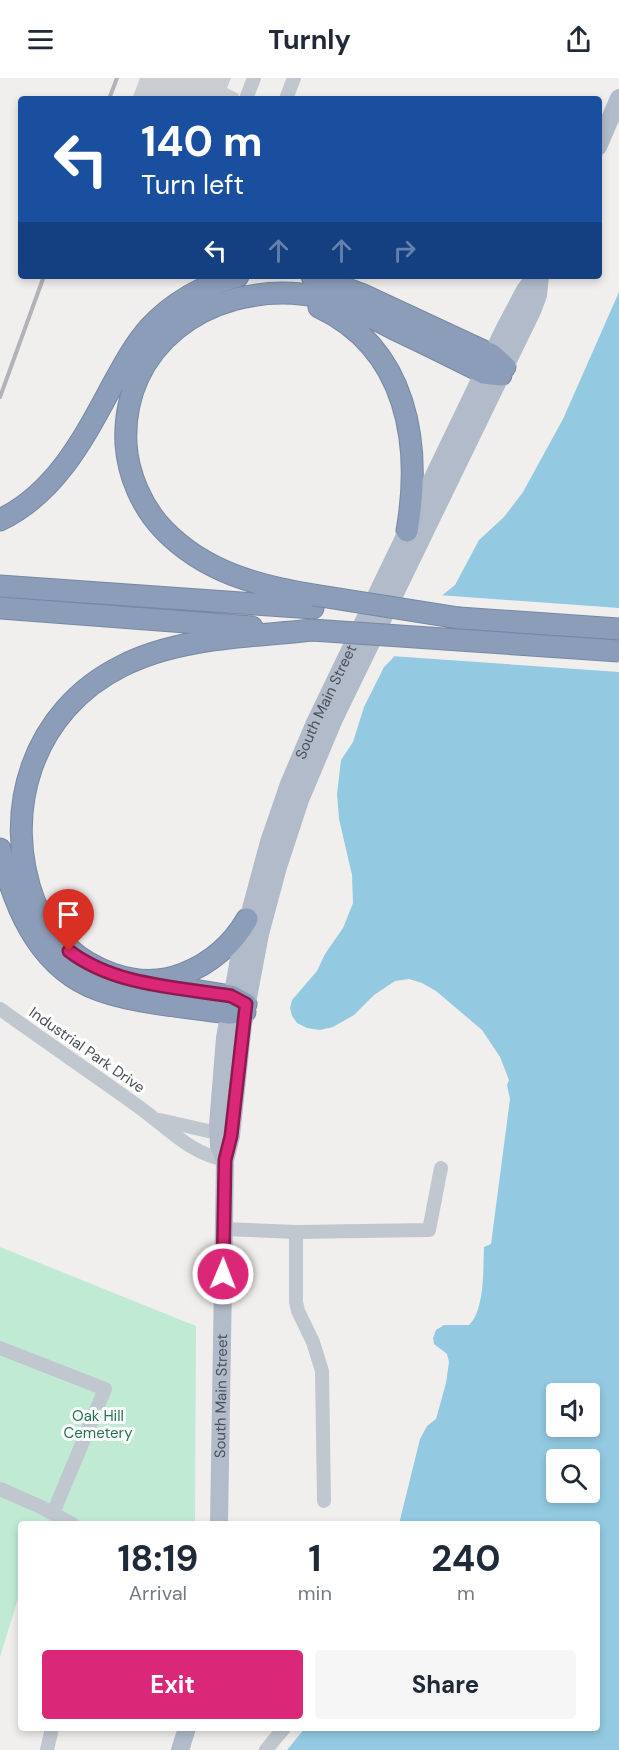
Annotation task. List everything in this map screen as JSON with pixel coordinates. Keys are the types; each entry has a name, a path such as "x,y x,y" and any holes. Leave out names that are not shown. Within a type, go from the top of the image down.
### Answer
{"highway":[{"path":"0,520 37,495 60,471 83,438 134,348 153,324 190,295 229,279"},
{"path":"321,279 349,288 495,367"},
{"path":"314,602 219,570 172,538 154,518 137,490 128,458 126,425 129,405 139,375 156,348 171,332 201,312 236,298 263,294 300,294 334,302 495,367"},
{"path":"263,294 304,301 329,312 363,337 385,366 404,404 412,440 413,475 407,531"},
{"path":"0,586 314,602 459,618 619,629"},
{"path":"0,608 619,651"},
{"path":"238,1006 100,970 69,951 48,925 32,896 22,863 18,830 21,796 36,751 52,723 72,700 124,665 181,646 312,630"},
{"path":"0,849 12,890 27,924 45,951 70,975 90,986 120,996 238,1006"},
{"path":"137,981 176,977 199,967 231,943 247,919"}],"main road":[{"path":"602,138 619,98"},
{"name":"South Main Street","path":"238,1006 247,919 272,832 306,742 407,531 495,367 536,303 538,279"},
{"name":"South Main Street","path":"219,1521 225,1160 219,1146 225,1135 219,1095 238,1006 278,867 312,769 495,367"},
{"path":"180,1750 186,1731"}],"street":[{"path":"247,96 254,78"},
{"path":"287,96 294,78"},
{"name":"Industrial Park Drive","path":"0,1009 195,1150 225,1160"},
{"name":"Industrial Park Drive","path":"155,1119 225,1135"},
{"path":"223,1228 296,1232 429,1230 441,1168"},
{"path":"296,1232 295,1292 298,1311 313,1342 322,1371 324,1501"},
{"path":"0,1348 105,1389 53,1513"},
{"path":"0,1489 67,1521"},
{"path":"47,1750 51,1731"},
{"path":"266,1750 282,1731"}],"green space":[{"name":"Oak Hill Cemetery","path":"0,1247 196,1326 195,1521 18,1521 18,1599 0,1657"}],"water":[{"path":"619,292 619,1750 287,1750 303,1731 600,1731 600,1521 400,1521 420,1439 427,1426 436,1419 446,1383 449,1362 447,1354 434,1344 433,1338 436,1330 444,1325 469,1325 481,1299 484,1247 491,1244 510,1099 507,1085 509,1080 500,1057 482,1030 436,991 409,979 395,981 374,995 354,1015 333,1027 320,1030 307,1028 297,1023 290,1008 292,1000 317,971 325,954 343,928 353,903 352,875 339,819 337,794 341,760 353,742 364,707 384,667 417,622 440,597 455,585 479,540 504,517 523,492 563,419"}],"pier":[{"path":"438,595 619,608 619,672 391,656 415,621"}],"building":[{"path":"140,78 231,78 227,88 239,94 238,96 133,96"}],"railway":[{"path":"110,96 117,78"},
{"path":"0,397 43,279"}],"route":[{"path":"69,951 100,970 123,978 231,996 246,1004 231,1136 225,1160 223,1274"}]}
